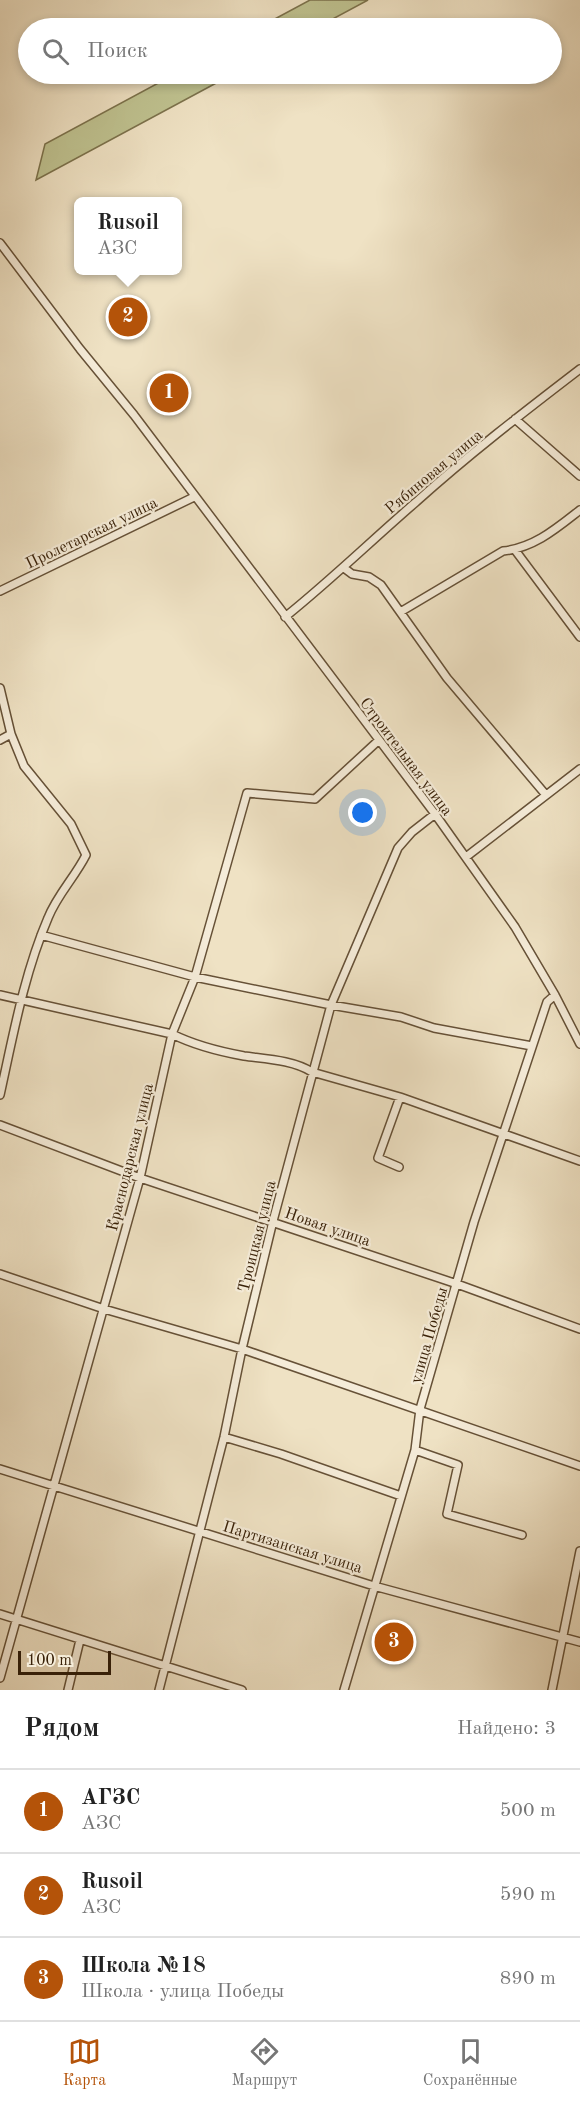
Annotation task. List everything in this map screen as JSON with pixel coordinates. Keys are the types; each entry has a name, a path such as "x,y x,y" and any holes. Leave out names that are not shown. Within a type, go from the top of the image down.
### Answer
{"street":[{"name":"Строительная улица","path":"0,243 435,814 515,927 555,995 580,1044"},
{"name":"Рябиновая улица","path":"285,617 344,568 416,501 515,419 580,369"},
{"path":"515,419 580,476"},
{"name":"Пролетарская улица","path":"0,591 194,497"},
{"path":"402,611 503,551 515,550 544,538 580,510"},
{"path":"515,550 580,637"},
{"path":"344,568 352,574 369,577 381,585 402,611 447,678 546,795"},
{"path":"0,688 11,734 24,766 70,824 86,855 76,874 58,898 41,935 21,1001 0,1095"},
{"path":"0,740 11,734"},
{"name":"Краснодарская улица","path":"0,1678 140,1178 172,1034 195,977 247,793 315,799 379,740"},
{"path":"466,857 580,769"},
{"name":"Троицкая улица","path":"159,1690 224,1437 242,1349 273,1221 331,1005 398,848 412,832 435,814"},
{"path":"41,935 195,977 401,1017 434,1028 532,1046"},
{"path":"0,995 172,1034 182,1039 243,1056 260,1057 305,1067 312,1072 400,1098 580,1161"},
{"name":"улица Победы","path":"344,1690 415,1450 420,1409 474,1222 547,1002 555,995"},
{"path":"399,1167 378,1158 400,1098"},
{"name":"Новая улица","path":"0,1125 140,1178 457,1284 580,1329"},
{"path":"0,1274 104,1309 242,1349 580,1466"},
{"path":"224,1437 281,1454 401,1496"},
{"path":"415,1450 458,1466 447,1514 522,1535"},
{"name":"Партизанская улица","path":"0,1469 374,1586 580,1642"},
{"path":"552,1690 580,1551"},
{"path":"0,1614 242,1690"},
{"path":"68,1690 80,1640"}],"green space":[{"path":"310,0 368,0 335,18 277,18"},
{"path":"156,84 214,84 36,180 45,144"}],"place":[{"name":"Rusoil","path":"128,317"},
{"name":"АГЗС","path":"169,393"},
{"name":"Школа №18","path":"394,1642"}]}
